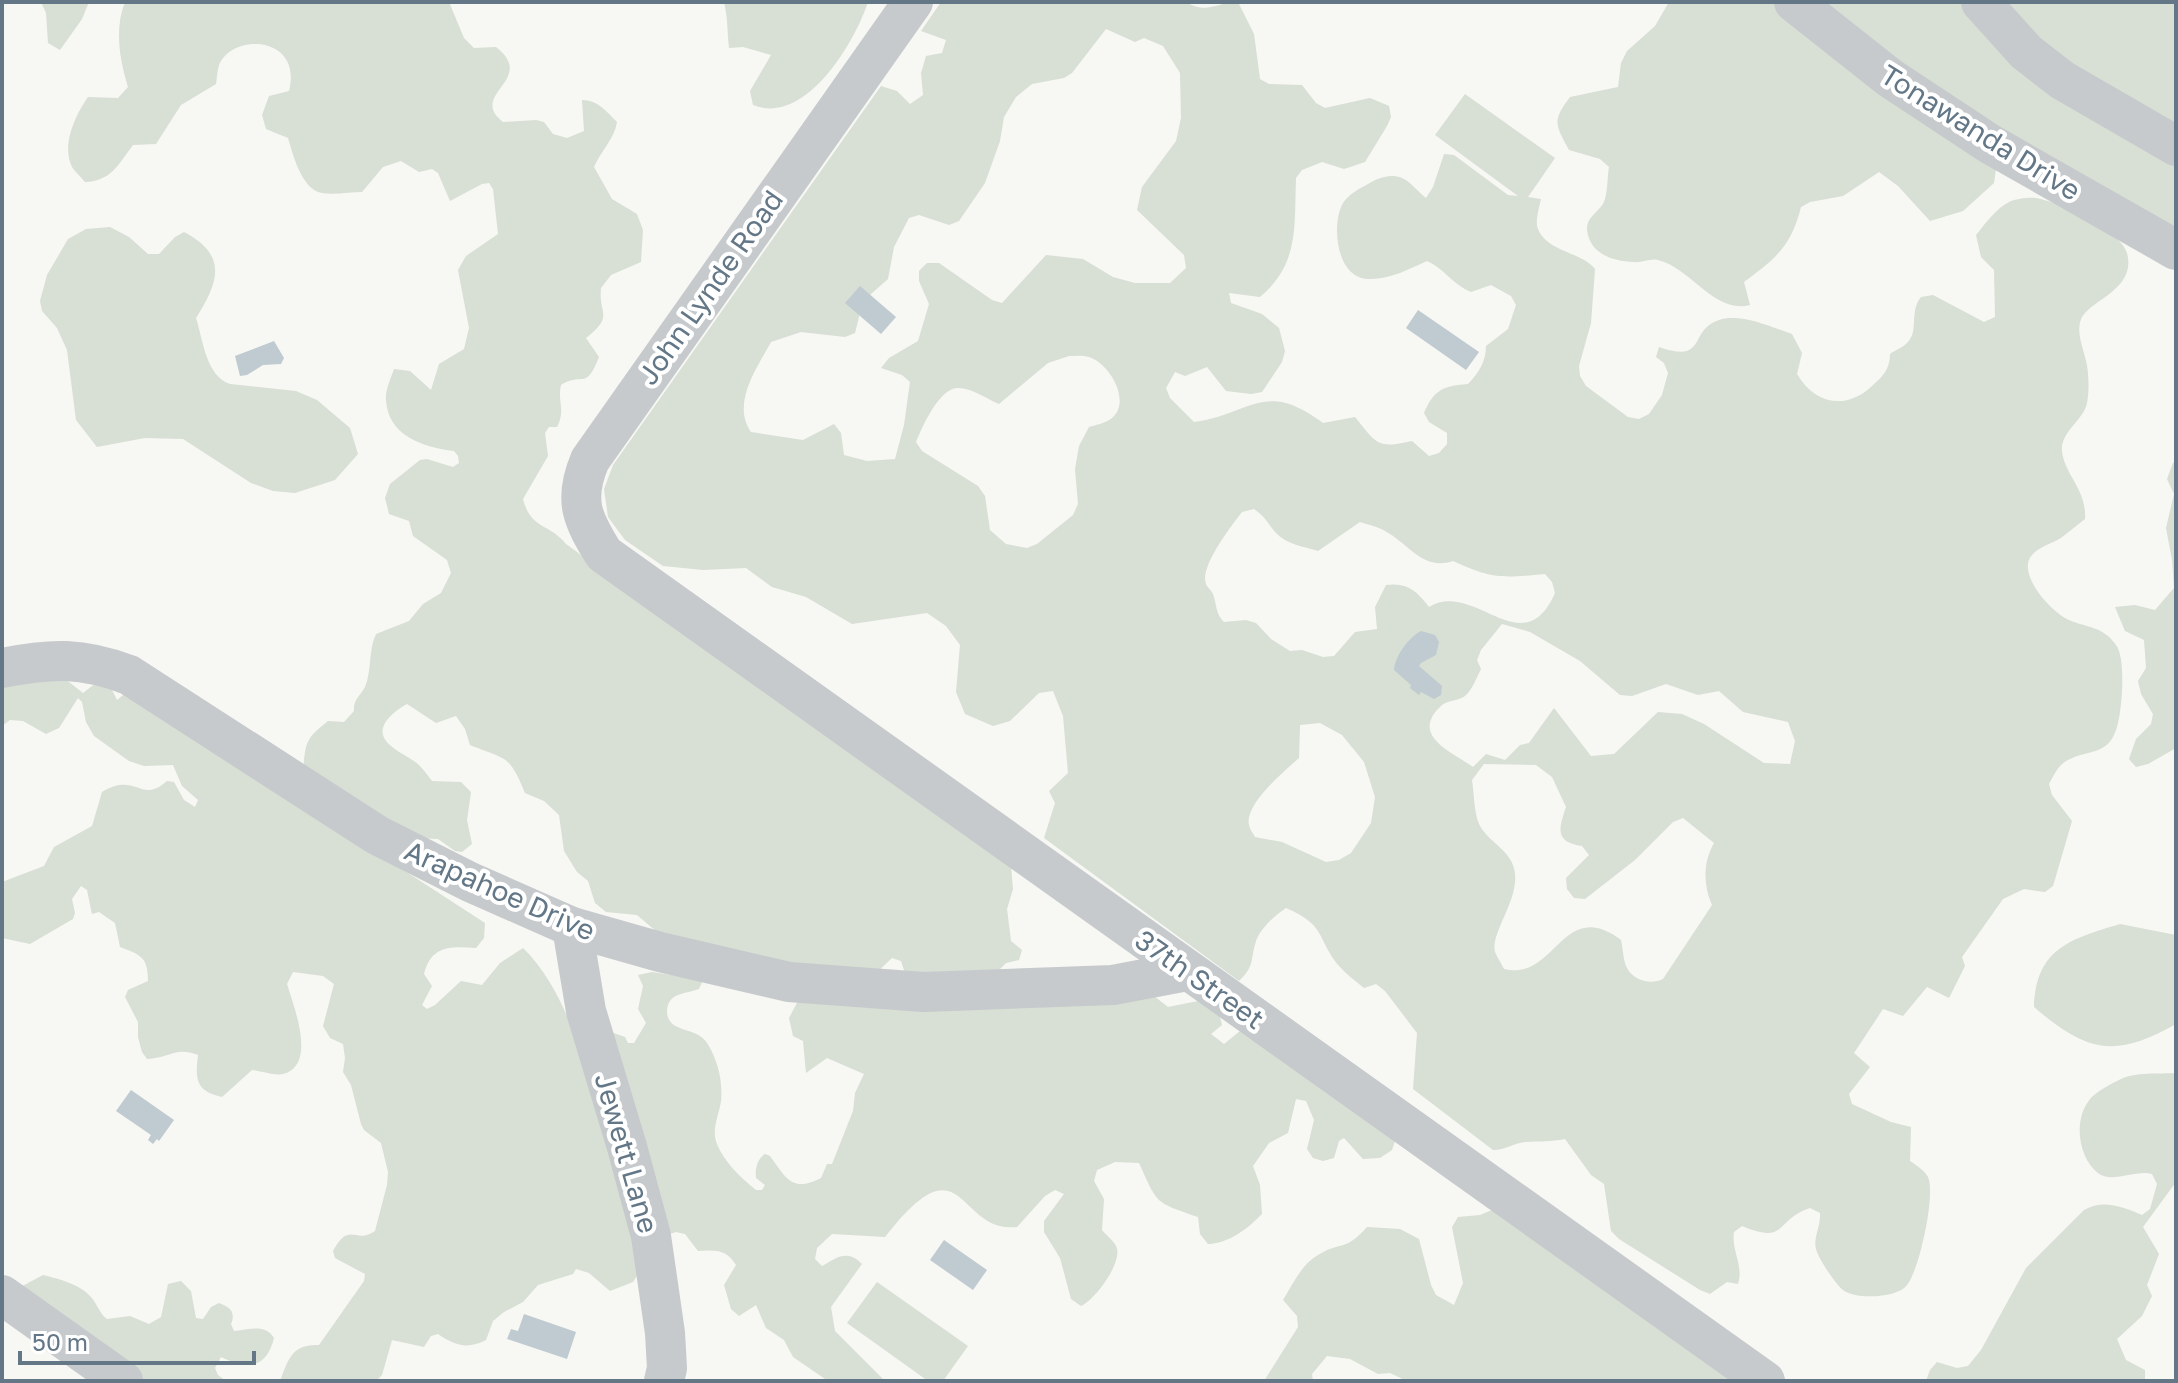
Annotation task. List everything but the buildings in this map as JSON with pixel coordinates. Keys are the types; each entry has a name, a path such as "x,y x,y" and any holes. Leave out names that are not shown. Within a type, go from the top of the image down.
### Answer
{"street":[{"name":"John Lynde Road","path":"635,576 604,554 585,522 580,485 590,460 913,2"},
{"name":"Tonawanda Drive","path":"1794,2 1890,78 1990,144 2176,250"},
{"path":"1981,2 2026,52 2062,80 2176,146"},
{"name":"37th Street","path":"635,576 1765,1381"},
{"name":"Arapahoe Drive","path":"2,668 43,660 73,660 101,665 129,675 377,835 470,882 572,927 660,952 789,982 924,992 1113,985 1187,971"},
{"name":"Jewett Lane","path":"572,927 586,1011 651,1236 665,1333 667,1368 664,1381"},
{"path":"2,1295 123,1381"}],"shaded area":[{"path":"41,2 89,2 82,19 60,50 48,43 46,13"},
{"path":"125,2 449,2 464,38 474,48 496,47 507,59 510,69 493,103 494,112 503,122 544,122 553,134 567,138 584,131 582,100 597,104 617,122 594,167 612,199 637,214 643,230 641,262 611,275 601,288 603,319 586,338 599,357 587,378 561,385 560,421 557,427 549,427 545,433 548,456 523,499 526,509 535,521 566,544 1011,866 1013,889 1007,909 1011,941 1022,950 1019,960 1006,963 993,976 906,976 901,961 892,958 875,974 784,964 664,938 637,915 606,912 595,903 588,881 577,872 564,851 559,815 544,801 525,793 515,771 505,760 470,745 465,729 456,716 436,723 407,704 387,720 383,735 392,747 419,765 432,781 461,782 471,792 467,820 472,844 462,852 455,851 438,839 415,838 303,771 306,747 315,732 328,721 344,722 354,711 367,681 376,634 409,621 423,604 441,593 451,573 447,560 413,536 409,521 389,514 385,498 390,484 420,460 427,459 453,467 459,463 458,456 454,451 419,443 400,431 388,412 386,396 394,369 410,371 431,390 439,364 464,349 469,328 458,270 466,256 498,234 493,189 489,183 482,184 450,201 438,173 432,169 419,172 401,161 383,167 362,192 327,194 315,190 299,171 288,138 266,129 262,115 269,96 289,91 291,73 286,59 277,50 251,44 227,54 219,65 216,84 181,105 156,144 133,145 108,175 85,182 72,167 69,140 88,97 118,98 128,87 119,45"},
{"path":"724,2 868,2 851,39 825,77 809,93 791,104 772,108 753,105 750,91 771,55 743,47 729,48"},
{"path":"941,2 1186,2 1206,8 1238,2 1254,34 1260,79 1269,84 1302,85 1316,103 1325,108 1370,98 1389,106 1391,117 1365,162 1344,169 1322,162 1302,170 1296,178 1292,243 1282,271 1273,284 1260,297 1229,293 1231,303 1262,314 1279,328 1285,351 1282,362 1262,392 1251,394 1226,391 1207,367 1185,376 1175,372 1166,388 1170,398 1194,422 1272,401 1303,410 1323,423 1355,417 1373,439 1384,444 1412,441 1429,456 1439,453 1447,444 1447,433 1429,422 1424,413 1441,390 1468,384 1472,380 1483,362 1486,346 1508,329 1516,305 1511,296 1491,285 1471,292 1427,261 1384,278 1357,276 1343,260 1337,224 1339,212 1348,197 1384,177 1402,178 1426,198 1444,154 1454,155 1508,195 1518,196 1435,135 1465,94 1555,158 1528,197 1541,199 1537,226 1541,235 1595,269 1591,323 1579,366 1580,376 1586,386 1628,417 1639,419 1649,414 1662,395 1668,373 1664,363 1656,357 1659,347 1674,351 1691,349 1710,325 1728,318 1756,322 1792,334 1802,353 1797,374 1822,398 1842,401 1862,394 1885,372 1890,354 1911,337 1915,309 1921,297 1933,295 1984,322 1995,317 1994,270 1981,257 1976,235 1996,212 2011,201 2032,198 2058,205 2101,226 2122,244 2127,253 2125,276 2081,319 2088,399 2062,445 2064,459 2083,499 2085,519 2061,538 2034,553 2028,570 2044,600 2061,616 2100,631 2116,645 2121,660 2122,683 2114,734 2099,750 2065,762 2049,784 2052,795 2072,821 2053,886 2045,892 2024,889 2003,899 1962,957 1965,966 1949,998 1927,987 1903,1016 1883,1009 1854,1053 1870,1067 1849,1094 1852,1104 1891,1122 1911,1127 1910,1161 1927,1175 1930,1186 1921,1249 1912,1277 1902,1289 1886,1295 1866,1296 1843,1290 1817,1253 1815,1245 1820,1213 1810,1208 1774,1232 1742,1226 1734,1232 1738,1284 1727,1282 1710,1294 1700,1290 1611,1231 1604,1184 1591,1175 1565,1139 1525,1142 1493,1150 1413,1089 1417,1033 1385,991 1376,984 1364,988 1343,970 1309,921 1286,908 1277,914 1258,936 1250,967 1239,981 1044,838 1055,803 1049,791 1068,773 1063,716 1053,691 1039,693 1010,721 993,726 965,714 956,692 960,645 946,626 927,613 852,624 806,597 772,587 746,568 703,570 663,566 625,540 608,517 604,489 613,465 881,86 897,91 910,104 923,95 921,73 926,56 942,53 946,40 921,31","holes":["1106,29 1135,42 1144,38 1163,46 1180,73 1181,118 1176,141 1142,187 1137,210 1184,255 1186,268 1170,283 1135,283 1113,277 1083,259 1046,255 1002,303 992,300 939,263 927,263 919,271 919,281 929,304 918,341 889,358 881,368 902,375 910,382 895,459 867,461 844,455 841,433 834,424 803,440 751,432 746,421 745,398 753,374 771,342 801,332 845,337 855,333 863,301 888,279 894,247 909,218 919,215 949,225 959,221 985,183 1000,141 1004,117 1016,97 1032,84 1064,78 1072,73","1069,356 1087,356 1097,361 1110,374 1119,393 1118,411 1110,420 1089,427 1079,446 1075,469 1078,504 1073,515 1037,544 1027,548 1006,544 990,530 985,496 978,486 922,451 916,442 932,410 950,390 967,389 999,404 1048,363","1254,509 1280,537 1318,551 1360,522 1382,529 1417,555 1433,562 1453,561 1498,576 1545,574 1552,582 1555,593 1542,613 1528,622 1513,622 1463,603 1446,601 1429,607 1411,589 1386,585 1375,607 1377,629 1355,632 1334,656 1323,657 1302,650 1290,651 1271,639 1256,623 1246,620 1224,622 1221,619 1205,577 1224,536 1242,512","1502,624 1530,632 1580,661 1620,695 1632,696 1666,684 1698,695 1719,691 1743,712 1788,722 1795,741 1790,764 1764,763 1704,724 1682,714 1658,712 1614,754 1591,756 1554,708 1529,743 1520,745 1505,760 1486,754 1473,767 1436,741 1430,725 1442,705 1463,698 1470,690 1481,669 1477,660 1481,650","1320,723 1342,735 1364,762 1375,797 1371,823 1351,853 1339,860 1326,862 1282,842 1255,837 1250,828 1249,817 1259,798 1299,758 1300,725","1484,764 1536,765 1552,777 1566,807 1561,833 1567,841 1582,846 1589,855 1566,878 1567,889 1574,898 1585,899 1635,860 1673,822 1683,818 1714,843 1706,874 1712,905 1663,979 1658,981 1648,982 1634,976 1626,965 1621,940 1601,929 1585,928 1572,933 1536,964 1522,970 1504,969 1495,952 1496,936 1512,895 1515,874 1510,859 1483,831 1475,808 1472,780"]},
{"path":"1669,2 1779,2 1997,162 1994,183 1963,211 1930,221 1898,186 1879,172 1843,196 1810,202 1801,207 1792,232 1780,251 1744,282 1750,305 1725,303 1658,260 1626,261 1603,255 1589,238 1587,226 1605,200 1609,167 1600,159 1569,150 1558,128 1558,117 1570,97 1618,87 1621,63 1627,51 1655,26"},
{"path":"1823,2 1969,2 2176,157 2176,231 2071,173 1932,86"},
{"path":"2003,2 2176,2 2176,127 2066,63"},
{"path":"110,227 129,237 148,254 159,254 184,232 208,250 215,270 214,281 196,318 211,365 222,380 230,384 296,391 317,400 350,428 358,454 335,480 295,493 273,491 251,483 183,439 145,438 97,447 76,420 67,350 57,328 42,311 40,301 47,275 68,239 86,229"},
{"path":"860,286 896,317 881,334 845,303"},
{"path":"1418,310 1479,352 1466,370 1406,328"},
{"path":"274,341 284,358 281,364 263,365 240,376 235,356"},
{"path":"2176,461 2176,748 2148,764 2136,767 2129,759 2136,739 2151,724 2153,714 2141,694 2138,681 2146,668 2144,640 2125,631 2115,607 2135,605 2155,610 2174,588 2166,528 2174,494 2167,479"},
{"path":"1421,631 1435,635 1439,642 1436,655 1419,666 1442,686 1441,695 1434,699 1421,692 1419,695 1394,670 1403,648"},
{"path":"60,675 83,693 96,683 111,688 117,700 128,691 485,923 484,938 476,948 443,949 427,964 424,974 432,986 422,1005 427,1009 461,981 482,985 500,963 523,948 552,986 581,1055 644,1265 633,1282 610,1291 589,1273 576,1269 573,1274 538,1285 523,1302 493,1321 486,1340 479,1343 461,1345 438,1334 431,1336 424,1347 392,1340 382,1375 376,1381 280,1381 293,1354 303,1347 319,1345 364,1281 365,1274 335,1258 333,1251 348,1235 362,1236 375,1231 387,1185 388,1172 381,1143 364,1130 351,1085 343,1072 343,1044 330,1038 323,1026 334,984 323,976 293,972 287,984 298,1019 299,1059 293,1068 283,1074 252,1070 222,1097 202,1088 199,1083 198,1055 178,1052 147,1059 142,1052 138,1022 125,997 128,990 148,981 147,967 138,955 120,947 115,923 99,912 92,914 87,890 81,886 72,899 73,919 30,944 2,938 2,882 44,866 54,847 92,826 102,792 123,785 150,790 167,781 174,782 184,800 195,807 198,800 182,786 173,765 144,766 129,761 94,736 78,698 59,728 46,734 23,721 10,720 2,726 2,683"},
{"path":"2120,924 2176,935 2176,1024 2135,1042 2102,1046 2070,1034 2034,1007 2036,987 2041,971 2059,949 2086,935"},
{"path":"652,972 703,980 699,989 671,1000 668,1018 677,1027 697,1034 711,1050 721,1086 715,1139 724,1157 756,1190 762,1190 765,1185 756,1178 756,1168 765,1154 791,1181 803,1184 821,1178 827,1164 832,1164 864,1074 827,1058 806,1073 803,1041 793,1036 789,1018 800,997 1154,996 1168,1007 1198,1001 1220,1017 1222,1025 1211,1034 1224,1044 1240,1031 1395,1141 1392,1150 1380,1158 1363,1159 1344,1138 1339,1141 1334,1158 1323,1161 1313,1158 1307,1149 1314,1120 1306,1101 1296,1099 1288,1133 1269,1143 1253,1166 1260,1185 1262,1214 1238,1234 1208,1244 1200,1234 1198,1217 1160,1200 1139,1163 1115,1162 1097,1170 1094,1181 1104,1199 1102,1230 1115,1244 1117,1253 1107,1279 1094,1296 1081,1306 1071,1299 1060,1258 1044,1232 1044,1221 1064,1194 1055,1190 1045,1196 1017,1227 997,1225 946,1190 931,1193 911,1207 885,1237 832,1234 817,1248 815,1259 822,1266 838,1257 847,1256 862,1264 831,1307 835,1331 885,1381 828,1381 793,1357 784,1340 766,1328 756,1305 739,1316 731,1309 724,1285 736,1265 728,1256 715,1251 698,1251 685,1234 676,1232 663,1236 608,1031 625,1037 628,1043 634,1043 646,1023 638,1009 643,986 638,975"},
{"path":"2176,1073 2176,1182 2143,1227 2159,1254 2147,1285 2152,1296 2142,1316 2117,1339 2126,1360 2145,1370 2145,1381 1926,1381 1937,1362 1957,1368 1968,1366 1981,1350 2026,1268 2084,1210 2106,1205 2142,1215 2150,1209 2157,1184 2152,1174 2110,1177 2098,1173 2082,1148 2081,1117 2093,1096 2121,1079 2140,1074"},
{"path":"131,1090 174,1120 159,1141 157,1139 153,1144 148,1140 151,1135 116,1111"},
{"path":"1492,1210 1733,1381 1407,1381 1390,1373 1378,1374 1350,1359 1327,1356 1312,1374 1313,1381 1264,1381 1298,1327 1297,1316 1283,1300 1312,1259 1348,1243 1367,1227 1400,1229 1419,1239 1436,1295 1454,1305 1463,1283 1452,1227 1458,1217 1480,1215"},
{"path":"944,1240 987,1270 973,1290 930,1260"},
{"path":"43,1275 81,1289 107,1319 130,1316 149,1324 161,1317 168,1284 181,1281 191,1291 196,1318 203,1319 211,1307 219,1303 231,1310 234,1331 261,1329 274,1338 266,1356 254,1364 239,1364 221,1357 215,1368 226,1381 146,1381 17,1289"},
{"path":"877,1282 968,1346 943,1381 928,1381 847,1323"},
{"path":"524,1314 576,1332 567,1359 507,1339 511,1329 518,1331"}]}
